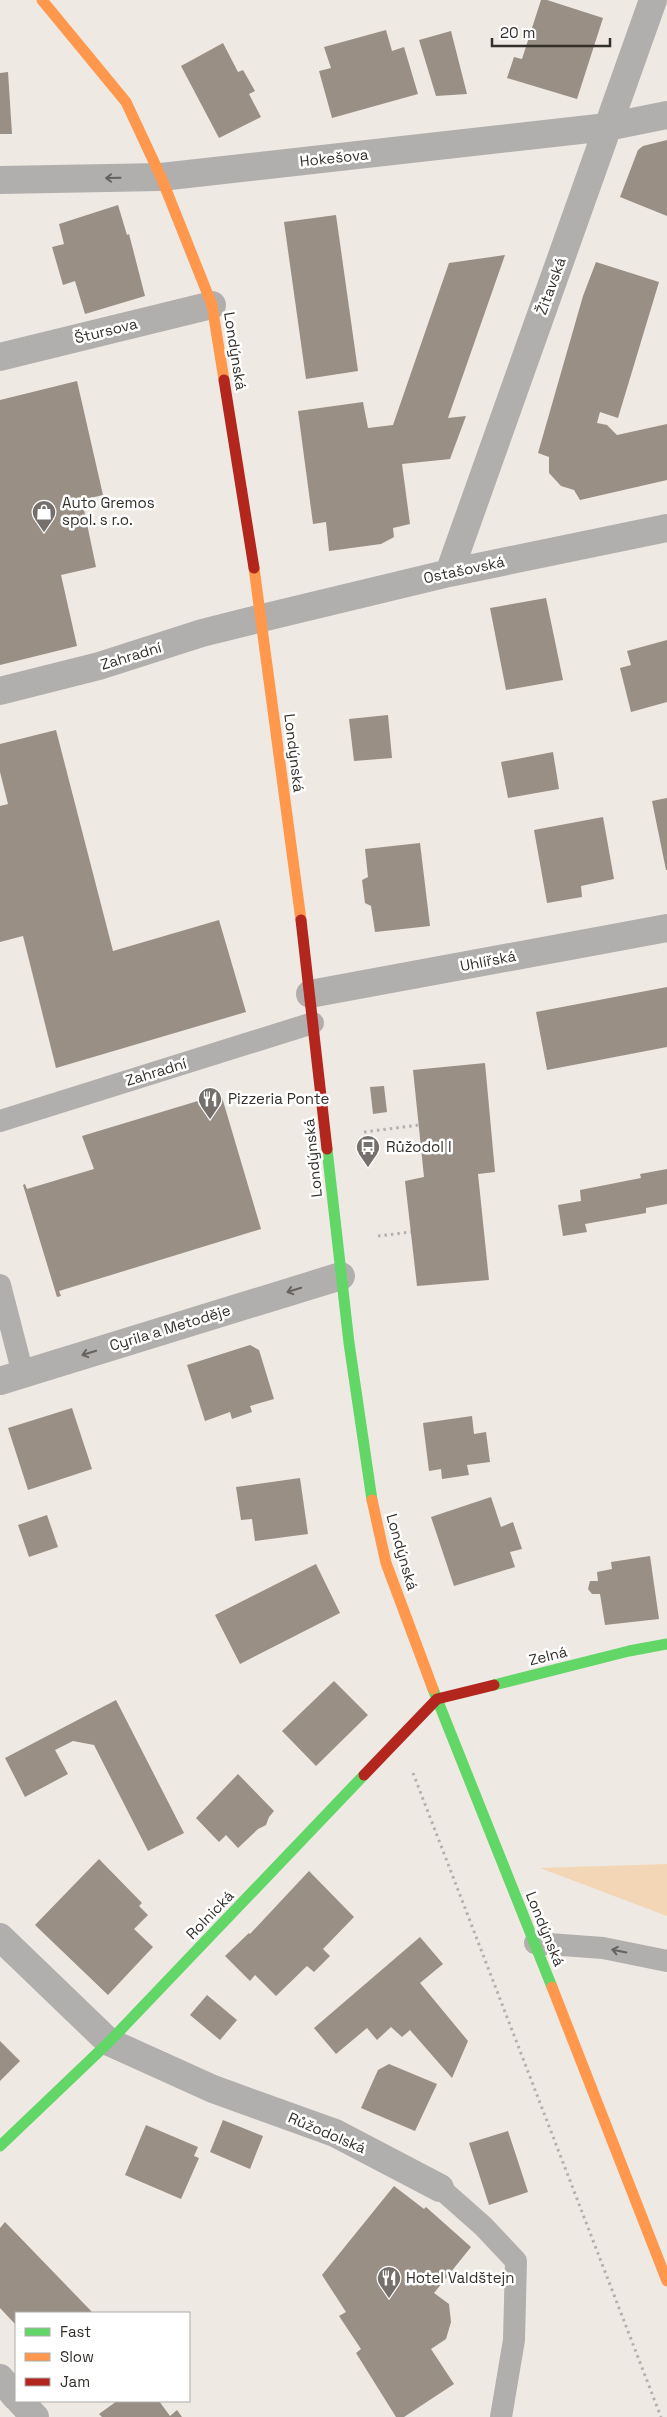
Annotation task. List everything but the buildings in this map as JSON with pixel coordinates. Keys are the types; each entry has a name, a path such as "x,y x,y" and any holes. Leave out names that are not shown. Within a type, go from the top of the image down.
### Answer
{"main road":[{"name":"Londýnská","path":"42,0 126,102 161,176 212,305 262,618 310,994 341,1276 371,1496 386,1563 437,1700 535,1943 667,2281"},
{"name":"Zelná","path":"437,1700 629,1651 667,1644"},
{"name":"Rolnická","path":"0,2146 109,2042 437,1700"}],"street":[{"name":"Žitavská","path":"449,573 652,0"},
{"name":"Hokešova","path":"0,180 161,176 607,127 667,115"},
{"name":"Štursova","path":"0,357 212,305"},
{"name":"Ostašovská","path":"262,618 449,573 667,528"},
{"name":"Zahradní","path":"0,691 99,666 202,634 262,618"},
{"name":"Uhlířská","path":"310,994 667,928"},
{"name":"Cyrila a Metoděje","path":"11,1377 341,1276"},
{"name":"Růžodolská","path":"0,1937 109,2042 213,2089 335,2133 440,2188"},
{"path":"0,2378 15,2395"},
{"path":"21,2402 34,2417"}],"lane":[{"name":"Zahradní","path":"0,1121 313,1023"},
{"path":"0,1285 11,1377"},
{"path":"535,1943 603,1948 667,1961"},
{"name":"Růžodolská","path":"440,2188 483,2226 516,2262 514,2340 501,2417"}],"path":[{"path":"364,1132 419,1125"},
{"path":"378,1236 411,1232"},
{"path":"410,1765 661,2417"}],"shaded area":[{"path":"667,1864 667,1916 540,1868"}],"traffic: fast":[{"path":"327,1149 349,1343 372,1500"},
{"path":"494,1685 629,1651 667,1644"},
{"path":"433,1689 552,1987"},
{"path":"0,2146 109,2042 364,1775"}],"traffic: slow":[{"path":"42,0 126,102 161,177 212,305 224,380"},
{"path":"254,568 301,920"},
{"path":"372,1500 386,1563 433,1689"},
{"path":"552,1987 667,2281"}],"traffic: jam":[{"path":"224,380 254,568"},
{"path":"301,920 327,1149"},
{"path":"364,1775 437,1699 494,1685"}],"place":[{"name":"Auto Gremos spol. s r.o.","path":"44,533"},
{"name":"Pizzeria Ponte","path":"210,1120"},
{"name":"Růžodol I","path":"368,1168"},
{"name":"Hotel Valdštejn","path":"389,2299"}]}
